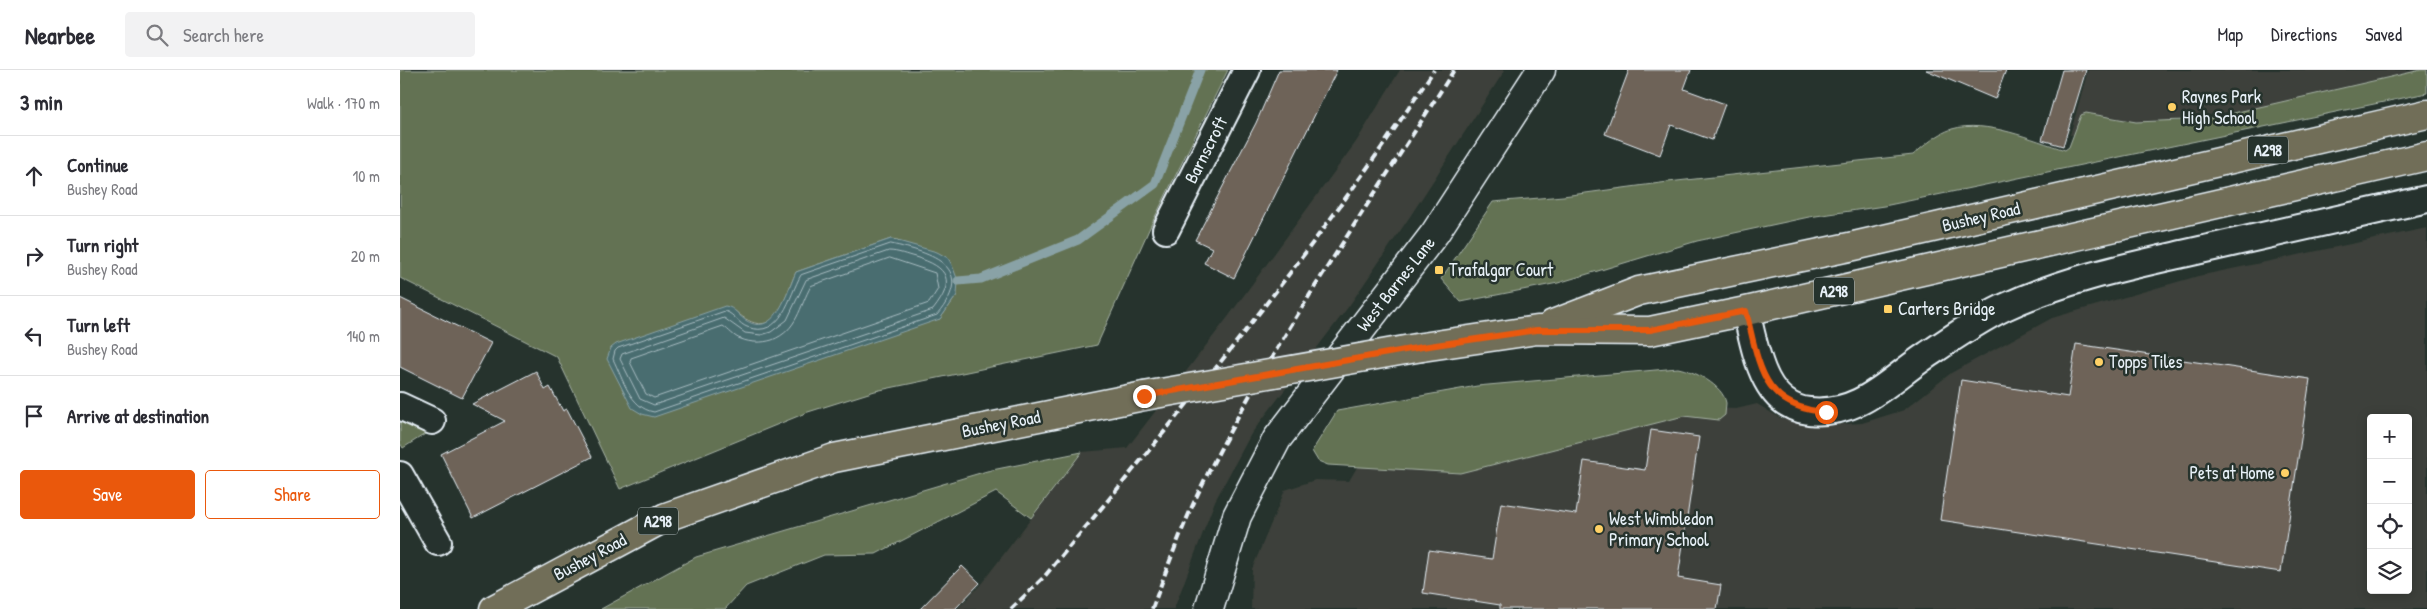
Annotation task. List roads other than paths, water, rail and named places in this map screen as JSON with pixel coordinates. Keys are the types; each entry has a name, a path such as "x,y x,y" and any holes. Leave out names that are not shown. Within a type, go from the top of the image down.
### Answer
{"main road":[{"name":"West Barnes Lane","path":"1208,609 1237,516 1277,439 1435,233 1541,70"},
{"name":"Bushey Road","path":"1537,330 1639,291 1864,244 2427,114"},
{"name":"Bushey Road","path":"494,609 666,517 834,458 1144,396 1422,347 1537,330 1650,330 1746,311 2427,156"}],"street":[{"name":"Barnscroft","path":"1166,230 1246,70"},
{"path":"1746,311 1760,363 1774,393 1790,404 1806,411 1826,412 1851,407 1881,390 1926,355 1987,317 2044,290 2107,271 2427,199"},
{"path":"400,406 432,421"},
{"path":"400,475 438,542"}],"water":[{"path":"891,239 937,252 948,258 958,281 957,295 940,319 654,417 642,414 632,408 607,359 611,348 616,344 725,306 732,308 747,321 757,324 766,323 773,317 785,299 796,272"}],"waterway":[{"path":"958,281 981,279 1078,240 1155,184 1200,70"}],"railway":[{"path":"1011,609 1044,577 1197,392 1343,202 1434,70"},
{"path":"1152,609 1192,506 1236,421 1326,269 1454,70"}],"place":[{"name":"Raynes Park High School","path":"2172,107"},
{"name":"Trafalgar Court","path":"1439,270"},
{"name":"Carters Bridge","path":"1888,309"},
{"name":"Topps Tiles","path":"2099,362"},
{"name":"Pets at Home","path":"2285,473"},
{"name":"West Wimbledon Primary School","path":"1599,529"}]}
